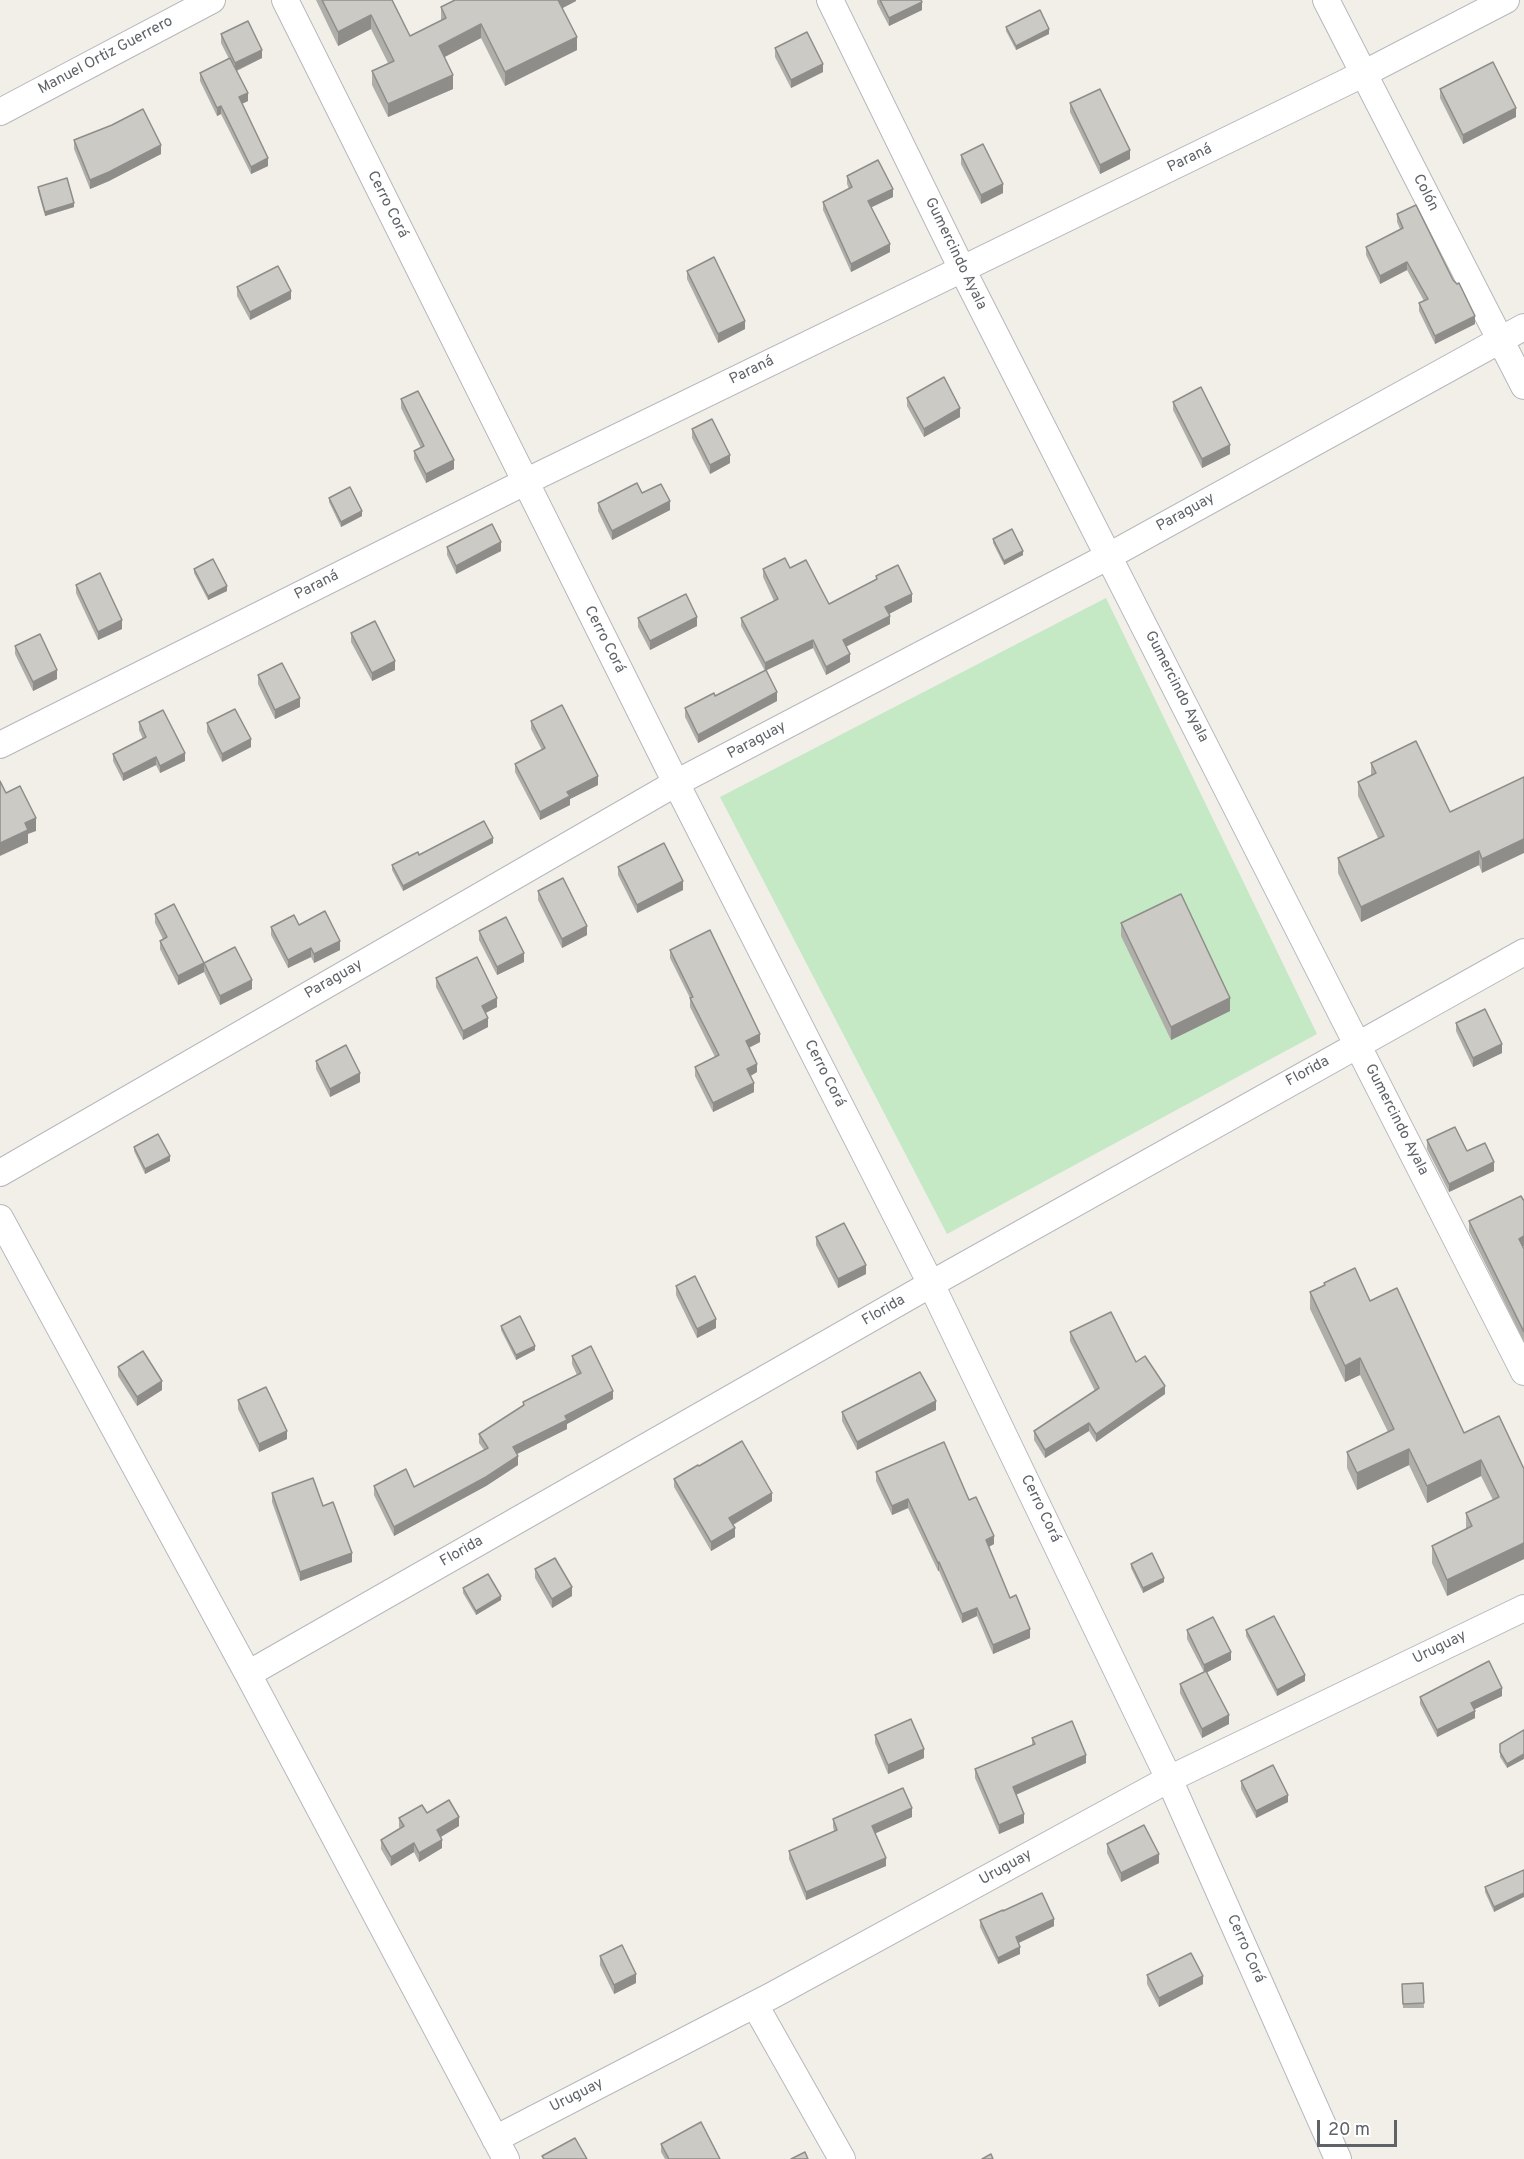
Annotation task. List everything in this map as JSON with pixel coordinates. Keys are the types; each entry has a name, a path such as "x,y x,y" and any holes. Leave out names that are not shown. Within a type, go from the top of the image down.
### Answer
{"street":[{"name":"Manuel Ortiz Guerrero","path":"0,112 212,0"},
{"name":"Cerro Corá","path":"285,0 676,783 931,1284 1169,1779 1338,2159"},
{"name":"Gumercindo Ayala","path":"831,0 962,269 1524,1372"},
{"name":"Colón","path":"1326,0 1524,386"},
{"name":"Paraná","path":"0,745 525,482 1365,73 1506,0"},
{"name":"Paraguay","path":"0,1173 676,783 1109,556 1524,327"},
{"name":"Florida","path":"248,1674 931,1284 1524,952"},
{"path":"0,1218 248,1674 500,2149"},
{"name":"Uruguay","path":"500,2149 755,2005 1169,1779 1524,1608"},
{"path":"755,2005 842,2159"}],"green space":[{"path":"1106,598 1317,1034 947,1234 720,797"}],"building":[{"path":"322,0 392,0 410,36 446,18 441,7 455,0 558,0 577,37 505,72 481,24 439,46 453,75 388,104 372,71 394,61 371,15 338,32"},
{"path":"880,0 921,0 922,2 889,18"},
{"path":"1040,10 1049,29 1016,46 1006,27"},
{"path":"248,21 262,50 235,63 221,34"},
{"path":"807,32 823,64 791,80 775,48"},
{"path":"230,58 248,93 239,97 268,158 251,167 221,106 217,108 200,73"},
{"path":"1493,62 1516,108 1463,135 1440,89"},
{"path":"1100,89 1130,150 1100,165 1070,103"},
{"path":"143,109 161,145 90,180 74,140 112,125"},
{"path":"983,144 1003,184 981,195 961,155"},
{"path":"878,160 893,189 868,201 890,244 851,264 823,202 852,187 847,176"},
{"path":"67,178 74,203 45,212 38,187"},
{"path":"1416,205 1453,280 1459,283 1475,316 1435,336 1419,303 1428,299 1407,262 1380,276 1366,247 1403,228 1397,214"},
{"path":"714,257 745,321 718,334 687,271"},
{"path":"278,266 291,291 250,312 237,287"},
{"path":"944,377 960,408 924,429 907,398"},
{"path":"1201,387 1230,445 1202,459 1173,402"},
{"path":"418,391 454,460 426,474 414,451 424,446 401,399"},
{"path":"712,419 730,455 710,465 692,429"},
{"path":"637,483 642,493 661,484 670,501 612,531 598,503"},
{"path":"350,487 362,511 341,522 329,498"},
{"path":"492,524 501,542 456,566 447,547"},
{"path":"1012,529 1023,551 1004,561 993,539"},
{"path":"785,558 790,568 806,560 829,604 877,579 876,576 898,565 912,594 885,607 890,616 843,640 850,654 826,667 813,640 765,663 741,618 778,599 763,569"},
{"path":"213,559 227,586 208,596 194,569"},
{"path":"100,573 122,620 98,632 76,585"},
{"path":"686,594 697,617 650,641 638,618"},
{"path":"375,621 395,661 372,673 351,633"},
{"path":"40,634 57,670 33,682 15,646"},
{"path":"282,663 300,698 275,710 258,675"},
{"path":"766,670 777,692 698,735 685,708 714,693 715,696"},
{"path":"562,705 598,776 567,792 570,796 540,812 515,764 545,748 531,721"},
{"path":"235,709 251,739 222,754 207,723"},
{"path":"163,710 185,753 160,766 156,757 123,774 113,754 146,737 139,722"},
{"path":"1416,741 1450,812 1524,777 1524,839 1482,859 1479,851 1361,907 1338,858 1384,836 1358,782 1376,773 1371,763"},
{"path":"0,781 6,793 20,786 36,818 25,823 28,830 0,843"},
{"path":"484,821 493,838 403,886 392,865 418,852 419,855"},
{"path":"664,843 683,881 637,905 618,867"},
{"path":"563,878 587,926 562,939 538,891"},
{"path":"1181,894 1230,998 1171,1027 1121,923"},
{"path":"174,904 204,963 178,976 160,941 167,937 155,914"},
{"path":"325,911 340,941 314,954 311,948 288,960 271,927 294,915 299,925"},
{"path":"506,917 524,953 497,967 479,931"},
{"path":"710,930 760,1034 746,1041 757,1064 747,1069 754,1083 713,1103 695,1067 719,1055 690,998 693,997 670,950"},
{"path":"235,947 252,980 220,996 204,963"},
{"path":"477,957 497,998 482,1006 488,1018 463,1031 436,978"},
{"path":"1485,1009 1502,1044 1473,1058 1456,1023"},
{"path":"346,1045 360,1073 330,1089 316,1061"},
{"path":"1455,1127 1467,1151 1485,1143 1494,1162 1449,1184 1427,1140"},
{"path":"158,1134 170,1156 145,1169 134,1147"},
{"path":"1521,1196 1524,1201 1524,1236 1519,1239 1524,1249 1524,1332 1469,1221"},
{"path":"844,1223 866,1265 838,1279 816,1237"},
{"path":"1355,1268 1370,1301 1397,1288 1464,1433 1499,1416 1524,1469 1524,1543 1447,1580 1432,1546 1472,1526 1466,1513 1499,1497 1481,1460 1427,1486 1409,1449 1357,1473 1347,1452 1394,1429 1360,1358 1345,1366 1310,1292"},
{"path":"695,1276 716,1319 697,1329 676,1286"},
{"path":"1111,1312 1136,1362 1145,1356 1165,1386 1096,1434 1089,1423 1045,1450 1034,1431 1099,1388 1070,1332"},
{"path":"520,1316 535,1346 516,1355 501,1326"},
{"path":"591,1346 613,1391 565,1416 567,1420 513,1447 518,1456 486,1477 394,1527 374,1486 406,1469 414,1487 488,1448 479,1434 524,1405 523,1402 581,1373 572,1356"},
{"path":"143,1351 162,1381 137,1397 118,1367"},
{"path":"920,1372 936,1401 857,1442 842,1412"},
{"path":"266,1387 287,1431 259,1444 238,1400"},
{"path":"742,1441 772,1493 729,1518 735,1528 711,1542 674,1479"},
{"path":"944,1442 969,1500 976,1497 994,1536 986,1540 1010,1598 1016,1595 1030,1629 993,1645 977,1608 962,1614 908,1499 892,1506 876,1472"},
{"path":"313,1478 323,1506 333,1502 352,1553 300,1572 272,1493"},
{"path":"1152,1553 1164,1578 1143,1588 1131,1564"},
{"path":"555,1558 572,1587 552,1599 535,1569"},
{"path":"488,1574 501,1596 476,1611 463,1588"},
{"path":"1274,1616 1305,1675 1277,1690 1246,1630"},
{"path":"1213,1617 1231,1652 1204,1665 1187,1630"},
{"path":"1489,1661 1502,1688 1471,1703 1475,1711 1437,1730 1420,1697"},
{"path":"1206,1671 1229,1715 1202,1729 1180,1684"},
{"path":"911,1719 924,1749 888,1765 875,1735"},
{"path":"1072,1721 1086,1755 1013,1787 1024,1814 999,1825 975,1769 1035,1744 1032,1738"},
{"path":"1524,1730 1524,1754 1507,1764 1500,1752 1500,1744"},
{"path":"1273,1765 1288,1795 1256,1811 1241,1781"},
{"path":"903,1788 912,1808 872,1826 886,1858 806,1892 789,1851 837,1830 833,1819"},
{"path":"449,1800 459,1817 437,1830 442,1840 419,1853 414,1843 391,1857 381,1840 404,1826 399,1818 422,1805 427,1813"},
{"path":"1144,1825 1159,1854 1121,1873 1107,1844"},
{"path":"1524,1870 1524,1893 1494,1907 1485,1887"},
{"path":"1042,1893 1054,1919 1016,1937 1020,1947 998,1958 980,1920"},
{"path":"622,1945 636,1974 614,1985 600,1956"},
{"path":"1191,1953 1203,1976 1159,1998 1147,1975"},
{"path":"1423,1983 1424,2003 1403,2004 1402,1984"},
{"path":"701,2122 720,2159 669,2159 661,2144"},
{"path":"575,2138 587,2159 544,2159 542,2156"},
{"path":"805,2152 808,2159 791,2159"},
{"path":"991,2154 993,2159 982,2159"}]}
